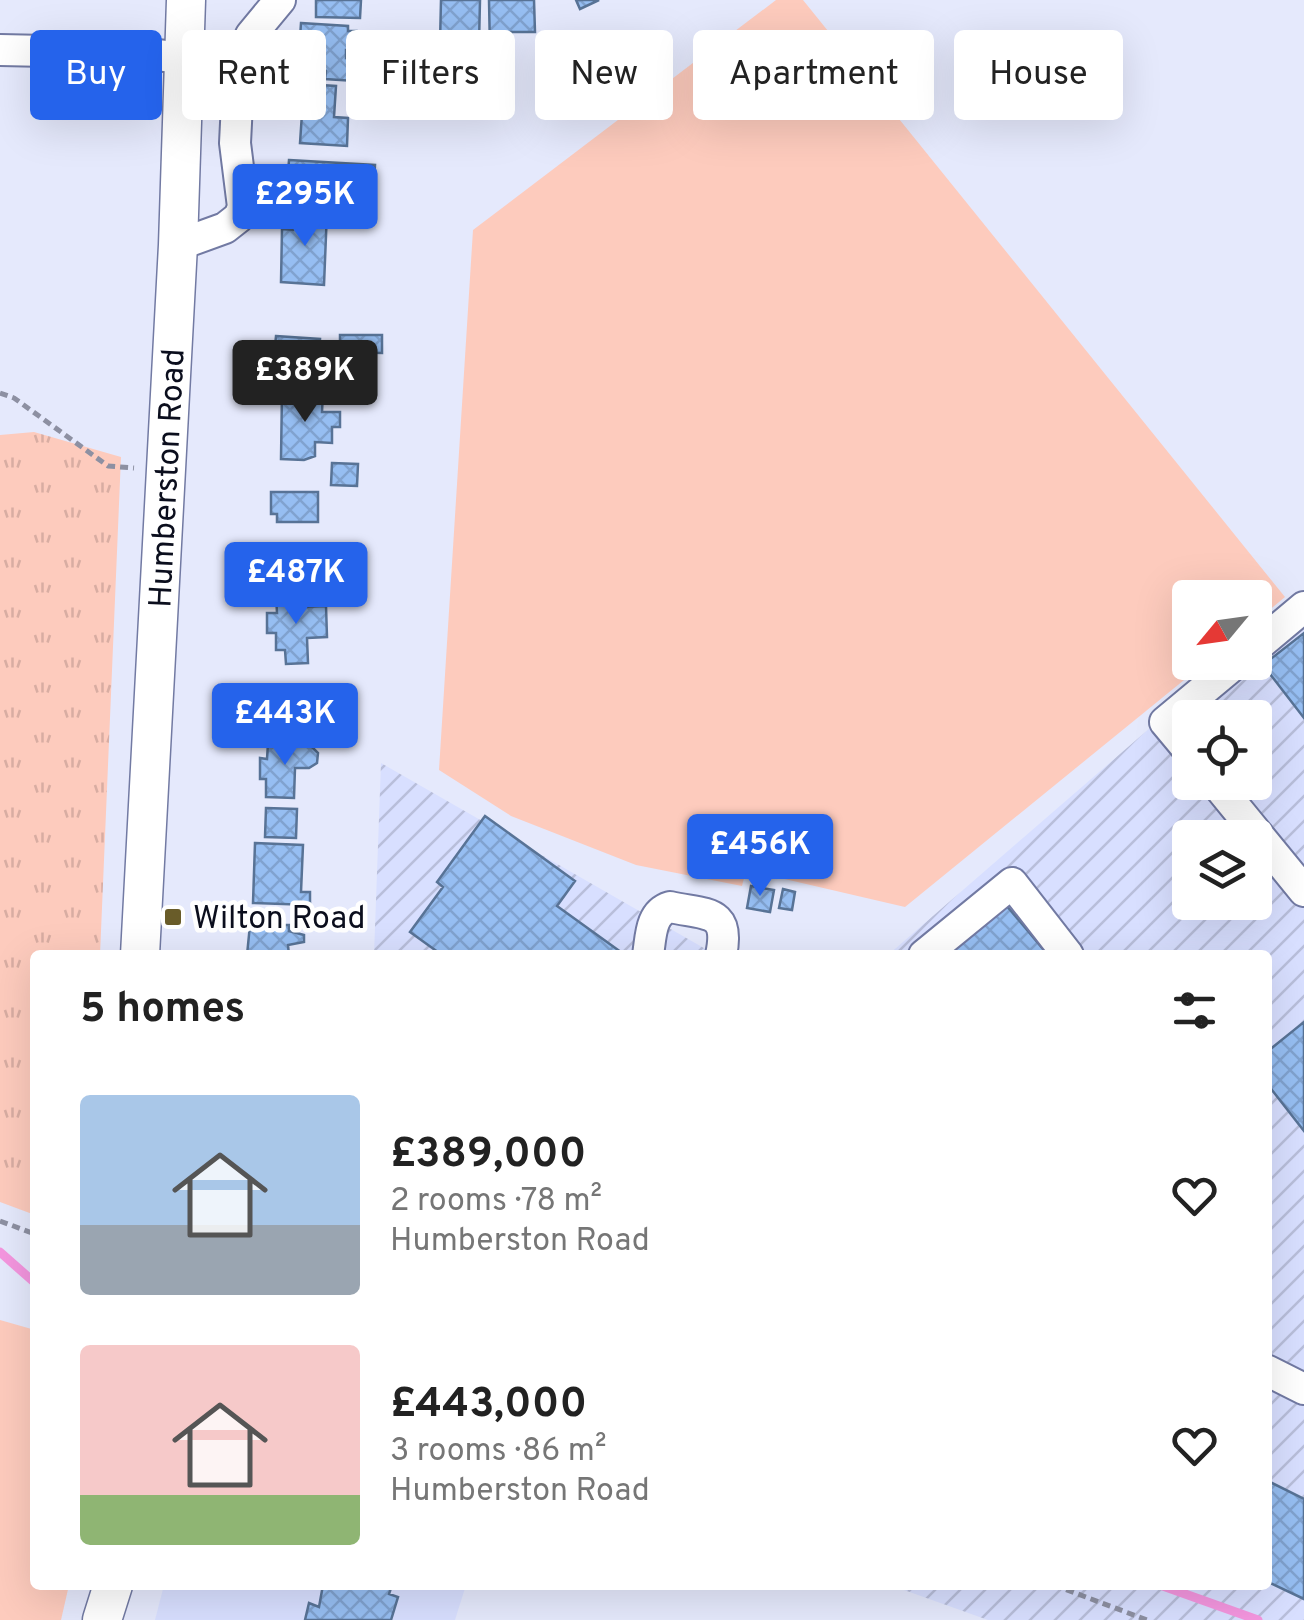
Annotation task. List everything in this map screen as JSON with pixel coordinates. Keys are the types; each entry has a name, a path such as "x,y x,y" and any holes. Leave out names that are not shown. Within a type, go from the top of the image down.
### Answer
{"main road":[{"name":"Humberston Road","path":"184,30 186,0"},
{"name":"Humberston Road","path":"140,950 178,245 182,58"},
{"path":"102,1620 111,1590"}],"street":[{"path":"178,245 225,228 238,217 243,206 235,143 239,64 252,34 280,0"},
{"path":"0,50 140,53 182,58"},
{"path":"1272,634 1304,607"},
{"path":"1191,700 1215,680"},
{"path":"1230,800 1304,891"},
{"path":"930,950 1012,883 1064,950"},
{"path":"649,950 656,917 670,907 713,916 721,922 725,930 722,950"},
{"path":"1272,1373 1304,1389"}],"path":[{"path":"0,393 14,398 108,466 141,468"},
{"path":"0,1222 30,1232"},
{"path":"1067,1590 1147,1620"}],"shaded area":[{"path":"1304,596 1304,1620 988,1620 904,1590 1272,1590 1272,950 894,950 1172,709 1172,800 1272,800 1272,700 1182,700 1205,680 1272,680 1272,639"},
{"path":"381,763 707,950 374,950"},
{"path":"163,1590 464,1590 455,1620 155,1620"}],"green space":[{"path":"776,0 803,0 827,30 736,30"},
{"path":"693,63 693,120 900,120 1271,580 1172,580 1172,680 1184,680 905,907 746,870 742,886 636,865 511,816 439,770 473,230 618,120 673,120 673,78"},
{"path":"34,432 121,457 100,950 30,950 30,1213 0,1202 0,435"},
{"path":"1272,581 1285,597 1272,608"},
{"path":"0,1320 30,1329 30,1590 68,1590 61,1620 0,1620"}],"building":[{"path":"316,0 361,0 360,18 316,17"},
{"path":"441,0 480,0 479,30 440,30"},
{"path":"489,0 534,0 535,32 490,30"},
{"path":"576,0 599,0 580,9"},
{"path":"301,23 348,26 346,80 326,79 326,30 301,30"},
{"path":"326,85 336,86 334,117 348,120 347,146 300,143 302,120 326,120"},
{"path":"289,160 375,165 374,182 338,180 337,203 294,201 294,186 287,186"},
{"path":"294,209 327,211 324,285 281,282 282,229 293,230"},
{"path":"340,335 382,335 382,353 340,352"},
{"path":"276,336 320,339 319,356 334,357 332,388 285,385 287,357 274,356"},
{"path":"282,392 323,393 322,412 340,412 340,427 332,427 332,443 315,442 315,456 304,460 281,459"},
{"path":"332,463 358,464 357,486 331,485"},
{"path":"271,492 318,492 318,522 277,522 277,514 271,514"},
{"path":"302,594 302,607 326,606 327,637 307,638 308,663 286,664 285,650 276,650 276,633 267,633 267,613 277,613 276,595"},
{"path":"1304,633 1304,718 1272,677 1272,658"},
{"path":"268,743 311,746 318,753 317,763 309,768 295,768 294,798 266,797 266,779 260,779 260,758 267,759"},
{"path":"266,808 297,809 296,838 265,837"},
{"path":"485,816 575,881 557,906 618,950 435,950 410,932 443,887 437,882"},
{"path":"255,843 303,845 301,892 310,892 310,905 253,903"},
{"path":"751,886 774,890 770,912 747,908"},
{"path":"783,889 795,892 792,910 779,908"},
{"path":"1001,899 1044,950 940,950"},
{"path":"250,925 289,925 289,931 304,935 304,942 288,945 288,950 248,950"},
{"path":"1304,1022 1304,1131 1272,1090 1272,1048"},
{"path":"1272,1483 1304,1499 1304,1599 1272,1584"},
{"path":"322,1590 390,1590 389,1594 398,1597 391,1620 305,1620 309,1603 319,1607"}],"waterway":[{"path":"0,1252 30,1279"},
{"path":"1174,1590 1258,1620"}],"place":[{"name":"Wilton Road","path":"173,917"}]}
